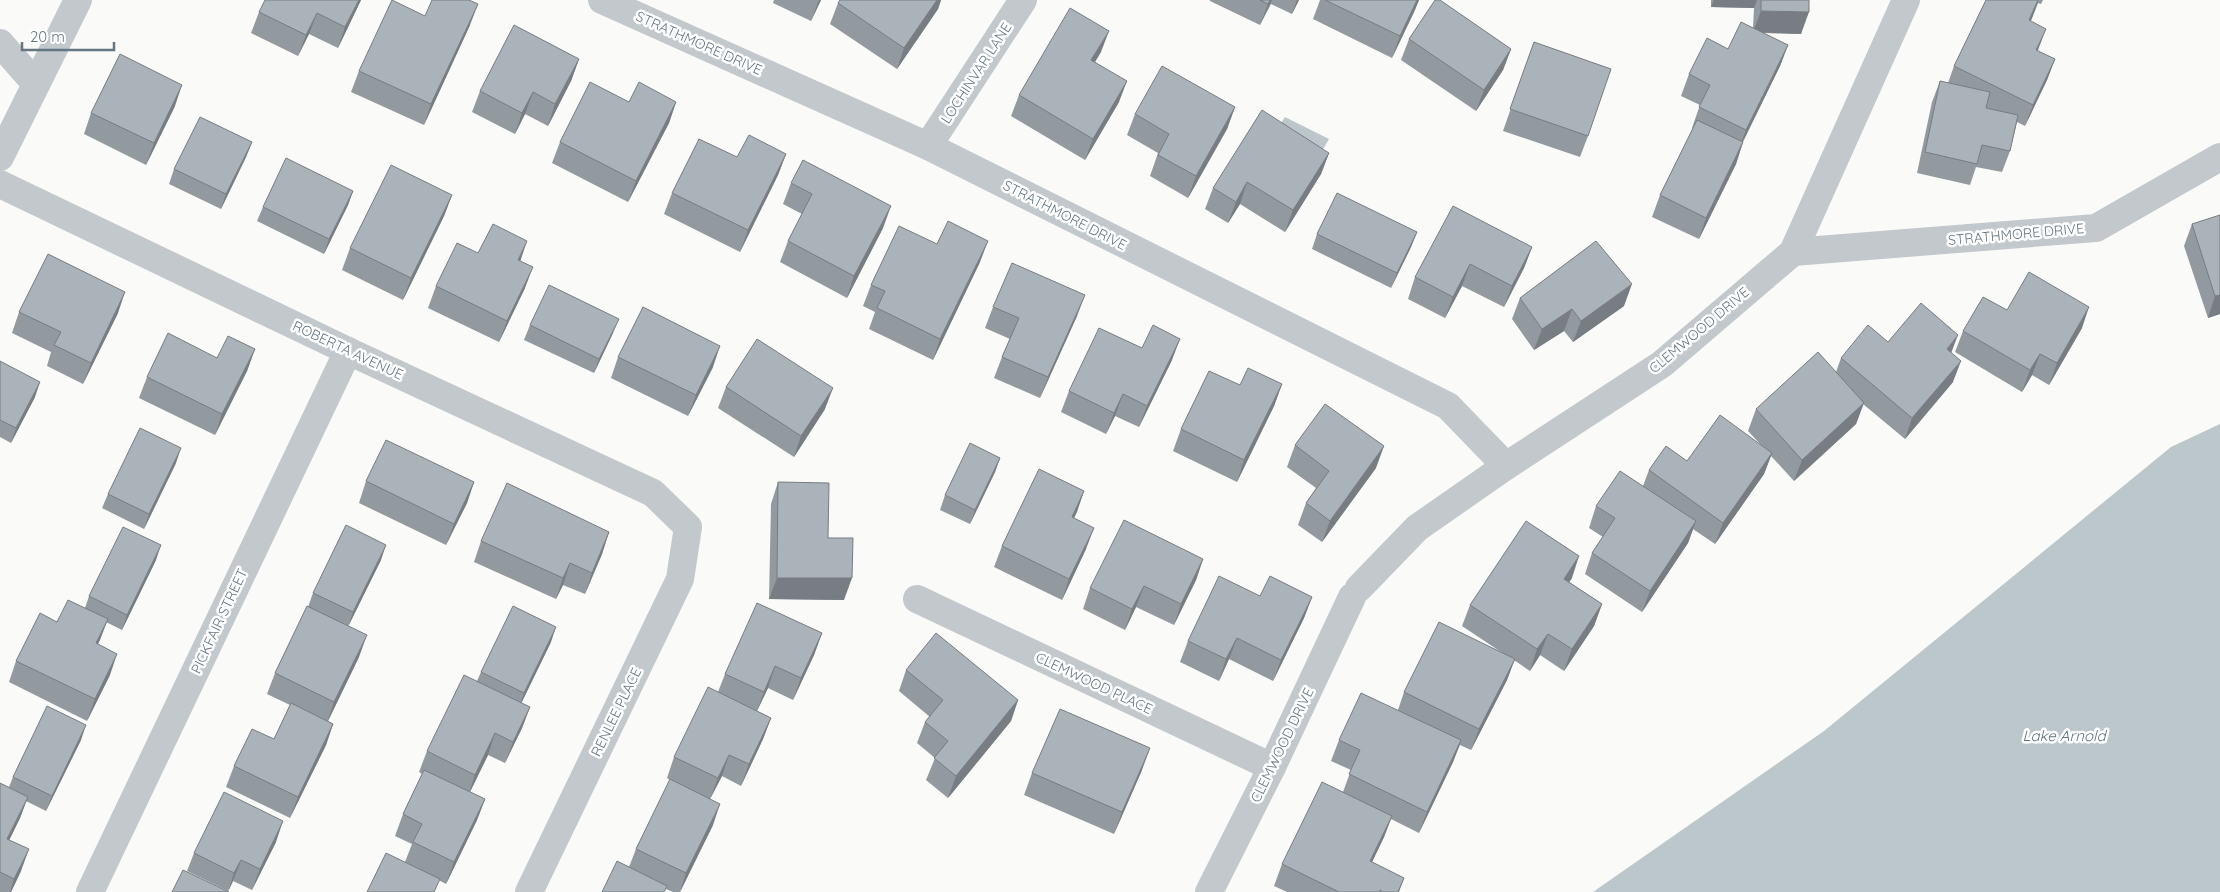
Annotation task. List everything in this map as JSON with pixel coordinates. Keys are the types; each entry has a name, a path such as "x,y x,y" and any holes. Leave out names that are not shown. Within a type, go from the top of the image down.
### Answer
{"street":[{"path":"0,157 78,0"},
{"name":"STRATHMORE DRIVE","path":"602,0 928,146 1448,406 1506,466"},
{"name":"LOCHINVAR LANE","path":"928,146 1023,0"},
{"name":"CLEMWOOD DRIVE","path":"1209,892 1272,768 1356,592 1417,528 1506,466 1662,364 1793,252 1906,0"},
{"path":"0,43 36,84"},
{"name":"STRATHMORE DRIVE","path":"1793,252 2096,228 2220,157"},
{"name":"ROBERTA AVENUE","path":"0,184 348,351 653,493 688,527"},
{"name":"PICKFAIR STREET","path":"90,892 348,351"},
{"name":"RENLEE PLACE","path":"529,892 680,580 688,527"},
{"name":"CLEMWOOD PLACE","path":"917,599 1272,768"}],"water":[{"path":"1285,117 1329,139 1315,163 1274,134"},
{"name":"Lake Arnold","path":"2220,424 2220,892 1593,892 1824,731 2171,447"}],"building":[{"path":"265,0 359,0 345,27 317,13 306,35 259,12"},
{"path":"392,0 425,16 432,0 469,0 478,4 431,104 359,71"},
{"path":"840,0 937,0 904,48 838,3"},
{"path":"1260,0 1270,0 1268,4"},
{"path":"1325,0 1417,0 1400,36"},
{"path":"1435,0 1440,0 1511,49 1484,90 1409,39"},
{"path":"1761,0 1809,0 1809,12 1761,11"},
{"path":"1986,0 2038,0 2029,20 2046,29 2036,50 2055,59 2033,105 1954,66"},
{"path":"1070,8 1109,31 1091,60 1127,81 1093,139 1019,95"},
{"path":"1741,22 1788,45 1746,130 1699,107 1710,85 1689,74 1707,38 1728,49"},
{"path":"514,25 579,59 555,104 533,92 522,113 480,91"},
{"path":"1534,42 1611,69 1588,136 1510,109"},
{"path":"120,54 182,85 154,143 91,113"},
{"path":"1162,66 1235,107 1196,176 1158,155 1169,134 1135,114"},
{"path":"1940,81 1990,92 1986,108 2018,115 2010,151 1982,145 1977,164 1925,152"},
{"path":"590,82 629,102 639,82 676,102 636,181 560,142"},
{"path":"1262,110 1329,153 1293,210 1247,182 1236,202 1213,188"},
{"path":"200,117 252,142 226,194 174,169"},
{"path":"1697,120 1743,142 1706,218 1660,195"},
{"path":"749,135 786,154 748,230 672,193 699,139 737,157"},
{"path":"286,158 353,191 329,239 263,207"},
{"path":"803,160 891,206 854,276 788,241 812,194 791,183"},
{"path":"391,165 452,195 411,278 350,248"},
{"path":"1337,193 1417,232 1397,273 1317,234"},
{"path":"1453,206 1532,247 1512,286 1470,264 1453,297 1415,277"},
{"path":"2220,215 2220,295 2215,296 2192,224"},
{"path":"948,221 988,241 940,339 877,308 885,291 871,285 899,226 937,244"},
{"path":"493,224 527,241 518,260 533,267 507,321 436,286 457,243 478,253"},
{"path":"1596,241 1632,284 1581,321 1572,309 1542,329 1520,298"},
{"path":"48,254 125,292 91,363 54,345 61,332 19,312"},
{"path":"1012,263 1085,295 1048,377 1002,357 1019,318 993,307"},
{"path":"2029,272 2089,307 2057,363 2040,354 2030,370 1963,331 1983,297 2007,310"},
{"path":"549,285 619,319 599,359 530,325"},
{"path":"1921,303 1958,335 1947,349 1961,361 1912,418 1841,358 1868,325 1888,342"},
{"path":"643,307 720,346 696,395 618,357"},
{"path":"1153,325 1180,339 1147,406 1123,394 1114,413 1069,391 1099,328 1142,348"},
{"path":"168,333 217,358 228,336 255,349 222,414 147,377"},
{"path":"757,339 833,388 801,436 726,387"},
{"path":"1818,352 1864,403 1802,460 1756,409"},
{"path":"0,361 40,382 16,428 0,420"},
{"path":"1248,368 1282,384 1244,460 1181,429 1209,371 1240,385"},
{"path":"1325,404 1384,446 1330,521 1306,503 1329,471 1295,445"},
{"path":"1720,415 1772,453 1723,523 1649,470 1666,446 1687,461"},
{"path":"140,428 181,448 149,514 108,494"},
{"path":"386,440 474,482 454,524 366,481"},
{"path":"970,443 1000,458 975,510 945,495"},
{"path":"1039,469 1084,491 1072,517 1094,528 1069,579 1002,546"},
{"path":"1620,471 1696,521 1650,591 1592,553 1615,518 1596,506"},
{"path":"778,482 829,483 828,538 853,538 852,578 777,578"},
{"path":"507,483 609,532 592,573 570,563 563,578 481,541"},
{"path":"1124,520 1203,559 1181,604 1144,586 1132,609 1090,588"},
{"path":"1526,521 1579,556 1564,579 1602,604 1572,649 1548,634 1537,649 1470,605"},
{"path":"346,525 386,545 353,612 313,593"},
{"path":"123,527 161,545 127,615 89,596"},
{"path":"1219,576 1260,596 1270,576 1312,597 1281,660 1237,638 1226,659 1188,641"},
{"path":"68,600 108,619 96,643 117,654 95,699 16,661 40,613 57,622"},
{"path":"757,603 822,633 801,678 775,666 764,692 725,674"},
{"path":"307,606 367,635 334,702 275,673"},
{"path":"513,606 556,627 524,693 481,672"},
{"path":"1439,622 1515,659 1479,729 1404,692"},
{"path":"936,633 1018,700 956,776 934,758 948,741 925,722 943,700 906,670"},
{"path":"464,675 530,707 513,742 495,733 475,775 427,751"},
{"path":"708,687 771,718 749,764 729,755 718,778 674,757"},
{"path":"1361,693 1461,740 1427,812 1349,774 1360,750 1339,740"},
{"path":"291,703 333,724 298,797 234,766 252,729 274,739"},
{"path":"47,706 86,725 52,796 13,777"},
{"path":"1060,709 1150,748 1122,812 1032,773"},
{"path":"424,770 485,799 454,862 413,842 422,824 403,814"},
{"path":"670,779 720,804 686,873 636,849"},
{"path":"1322,782 1392,816 1370,861 1404,878 1398,892 1383,892 1380,890 1379,892 1339,892 1282,864"},
{"path":"0,783 28,797 7,839 29,849 14,879 0,872"},
{"path":"224,792 283,821 260,869 241,860 234,873 194,853"},
{"path":"386,853 440,879 434,892 367,892"},
{"path":"617,861 667,886 664,892 602,892"},
{"path":"183,870 229,892 172,892"}]}
